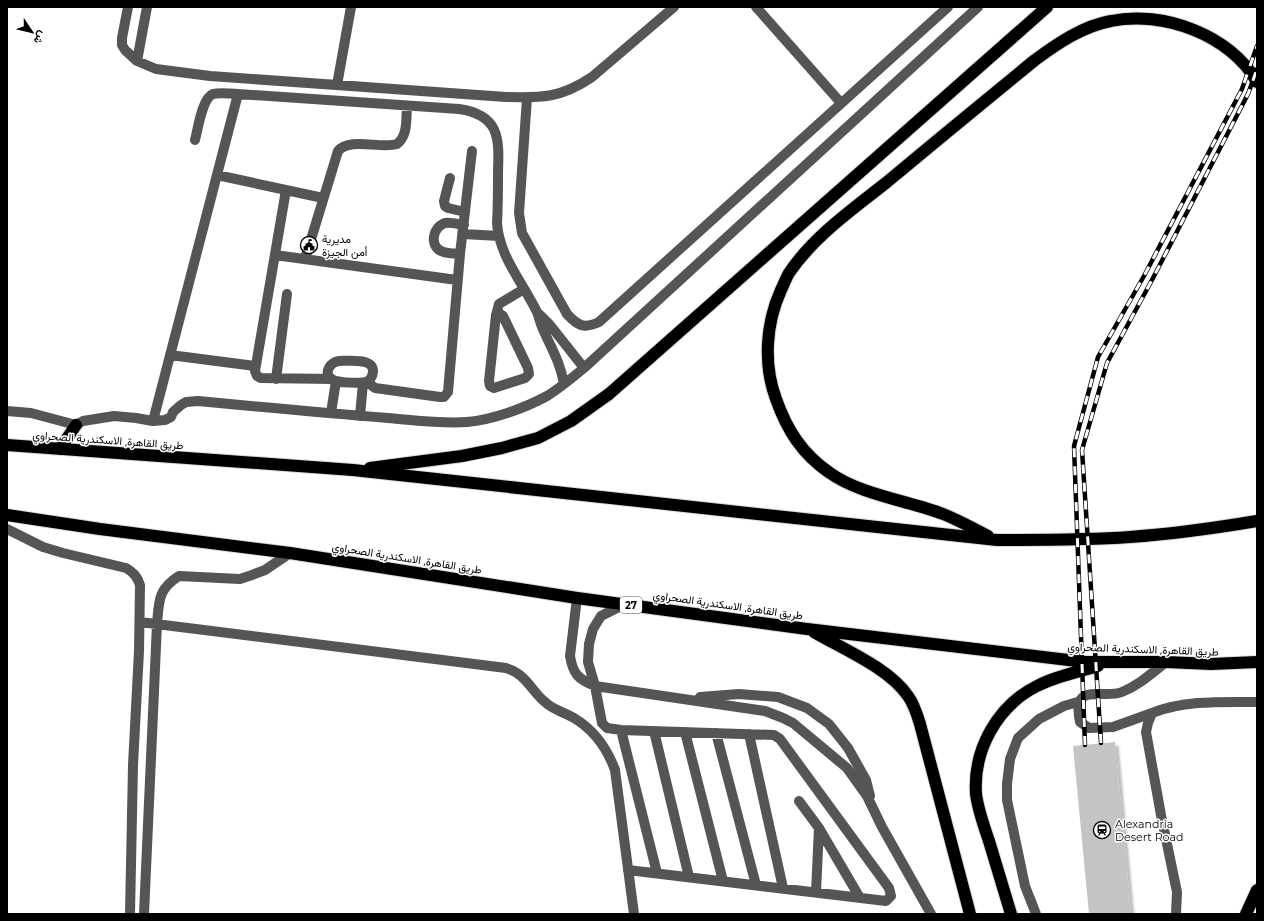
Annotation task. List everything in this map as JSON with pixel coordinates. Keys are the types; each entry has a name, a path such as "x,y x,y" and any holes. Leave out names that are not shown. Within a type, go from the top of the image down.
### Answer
{"highway":[{"path":"353,470 462,456 502,448 538,438 571,421 609,394 1047,7"},
{"path":"997,540 944,514 859,487 832,475 808,454 794,439 783,419 771,387 767,358 769,331 775,303 788,274 810,247 845,215 1035,60 1054,46 1091,27 1110,21 1139,18 1167,22 1181,26 1209,38 1234,54 1245,64 1257,82"},
{"path":"60,449 76,425"},
{"name":"طريق القاهرة, الاسكندرية الصحراوي","path":"7,446 353,470 997,540 1060,540 1131,537 1231,526 1257,521"},
{"name":"طريق القاهرة, الاسكندرية الصحراوي","path":"7,515 100,529 290,553 577,598 807,629 1085,662 1166,662 1211,664 1257,662"},
{"path":"807,629 877,668 893,679 913,702 924,738 970,914"},
{"path":"1011,914 978,807 976,782 980,756 984,744 1001,715 1014,701 1025,693 1048,681 1108,663"},
{"path":"1246,914 1257,890"}],"street":[{"path":"128,7 122,45 125,50 137,61 156,69 178,73 506,98 527,98 555,95 580,86 674,7"},
{"path":"137,61 147,7"},
{"path":"337,85 351,7"},
{"path":"756,7 841,103"},
{"path":"527,98 519,209 520,227 522,234 567,314 575,323 583,326 591,325 599,322 948,7"},
{"path":"7,412 31,413 76,425 84,421 114,416 153,421 165,420 170,417 181,405 192,401 360,416 467,422 493,416 531,404 548,395 584,368 978,7"},
{"path":"195,140 204,103 210,95 215,94 238,94 467,110 482,117 494,128 499,144 497,223 499,236 505,254 537,312 561,367 564,384"},
{"path":"153,421 238,94"},
{"path":"305,259 336,155 341,148 348,144 397,144 401,141 405,132 407,106"},
{"path":"286,190 255,366 256,374 259,377 276,379 365,382 375,388 440,397 446,395 448,388 460,254 472,151"},
{"path":"217,175 323,198"},
{"path":"450,178 444,201 445,206 465,212"},
{"path":"460,254 441,251 436,247 433,240 434,233 439,226 445,223 463,229 499,236"},
{"path":"274,255 458,280"},
{"path":"496,315 500,314 503,316 528,368 529,374 525,378 494,388 490,386 488,381 496,315 499,304 524,289"},
{"path":"276,379 287,294"},
{"path":"537,312 550,325 584,368"},
{"path":"170,355 255,366"},
{"path":"331,413 334,380 328,372 331,364 339,361 362,361 370,365 372,369 371,379 365,382"},
{"path":"360,416 365,382"},
{"path":"7,529 43,547 126,568 132,571 138,578 140,585 140,622 133,765 130,914"},
{"path":"144,914 159,599 163,590 171,581 179,576 240,579 265,570 290,553"},
{"path":"577,598 570,656 571,665 575,673 583,681 595,686 765,711 793,723 847,768 867,796 931,914"},
{"path":"625,604 601,616 593,629 589,644 588,662 595,686 602,723 607,728 621,730 774,735 780,740 890,888 891,896 886,901 628,870"},
{"path":"140,622 506,668 515,672 522,677 536,694 553,709 565,713 585,726 594,734 607,751 615,770 634,914"},
{"path":"139,651 156,651"},
{"path":"1166,662 1137,684 1120,693 1094,693 1086,695 1081,701 1078,711 1080,722 1089,728 1113,727 1179,705 1218,702 1257,702"},
{"path":"682,699 739,694 778,697 807,708 829,724 848,748 866,780 875,811"},
{"path":"1036,914 1025,886 1007,800 1010,759 1018,738 1039,719 1064,706 1081,701"},
{"path":"1152,713 1146,732 1161,815 1178,892 1176,914"},
{"path":"621,730 657,873"},
{"path":"654,731 689,877"},
{"path":"685,732 723,881"},
{"path":"716,733 756,885"},
{"path":"749,734 783,888"},
{"path":"799,801 819,828 860,898"},
{"path":"816,892 819,828"},
{"path":"132,837 148,838"}],"building":[{"name":"Alexandria Desert Road","path":"1115,742 1131,914 1089,914 1073,746"}],"railway":[{"path":"1085,745 1074,446 1098,357 1144,276 1242,89 1257,46"},
{"path":"1101,743 1082,450 1107,363 1152,280 1248,94 1257,69"}],"place":[{"name":"مديرية أمن الجيزة","path":"309,245"},
{"name":"Alexandria Desert Road","path":"1102,830"}]}
